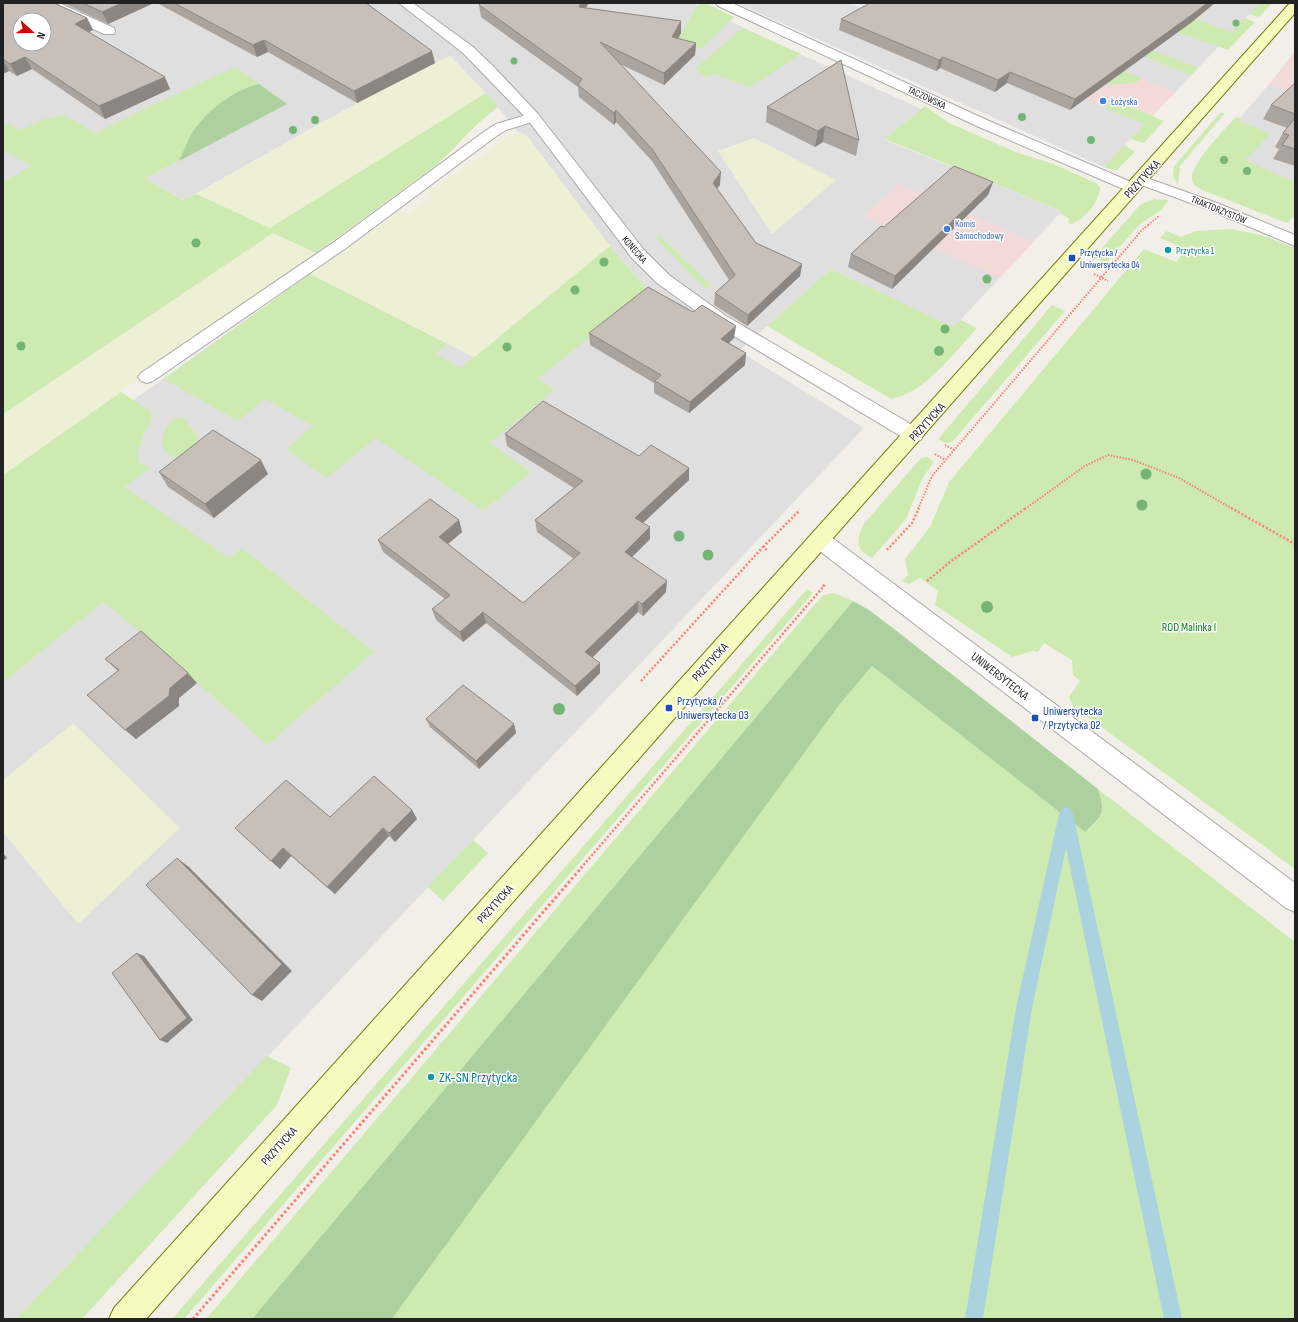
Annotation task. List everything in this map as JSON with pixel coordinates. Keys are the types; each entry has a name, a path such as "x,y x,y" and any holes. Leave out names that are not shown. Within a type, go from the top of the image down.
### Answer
{"main road":[{"name":"PRZYTYCKA","path":"125,1319 914,435 1295,5"}],"street":[{"path":"49,3 109,31"},
{"name":"KONECKA","path":"405,3 468,50 488,68 533,117 620,232 638,254 663,279 720,320 914,435"},
{"name":"TACZOWSKA","path":"722,3 984,124 1137,184"},
{"path":"147,378 340,245 490,134 501,127 533,117"},
{"name":"TRAKTORZYSTÓW","path":"1137,184 1198,200 1295,242"},
{"name":"UNIWERSYTECKA","path":"820,540 1295,899"}],"path":[{"path":"866,574 912,523 932,476 1142,230 1160,215 1182,212 1198,200"},
{"path":"1088,272 1108,281"},
{"path":"906,604 928,579 950,562 1085,466 1108,455 1133,460 1179,478 1295,544"}],"shaded area":[{"path":"3,3 693,3 767,39 921,109 885,140 1062,211 953,328 831,269 739,351 864,428 137,1194 16,1319 3,1319 3,493 310,274 474,357 647,290 610,246 526,135 518,132 486,93 450,56 339,113 184,200 145,178 287,104 235,68 3,182"},
{"path":"737,3 850,3 867,10 878,3 1253,3 1258,5 1104,167"},
{"path":"1293,54 1295,55 1295,94 1269,84"},
{"path":"1142,78 1176,92 1144,124 1084,99 1105,85 1135,83"},
{"path":"1269,84 1295,94 1295,217 1210,180 1202,163"},
{"name":"Komis Samochodowy","path":"899,184 1034,242 1000,278 862,216"}],"green space":[{"path":"699,3 705,3 734,17 701,49 676,42"},
{"path":"1253,3 1272,3 1259,17 1249,14 1258,5"},
{"path":"1181,14 1232,32 1245,18 1255,22 1228,50 1165,28"},
{"path":"743,28 801,54 750,87 714,74 707,77 694,69"},
{"path":"1152,50 1198,68 1191,75 1143,56"},
{"path":"450,56 486,93 270,228 196,194 339,113"},
{"path":"235,67 287,104 145,178 183,200 196,194 270,228 486,93 498,107 481,121 435,166 316,253 273,233 3,414 3,182 31,166 3,150 3,126 9,124 20,130 47,118 64,115 96,133"},
{"path":"1124,71 1142,78 1135,83 1105,85"},
{"path":"259,84 287,104 179,161 194,130 207,115 231,96"},
{"path":"1114,100 1164,121 1144,143 1131,139 1144,124 1105,108"},
{"path":"925,106 949,123 1018,153 1051,163 1096,183 1100,187 1097,199 1087,214 1072,224 1068,223 1069,218 1060,214 1062,211 885,139"},
{"path":"1220,113 1225,113 1180,166 1178,185 1173,176 1174,166"},
{"path":"1236,117 1241,118 1239,121 1271,133 1245,160 1295,182 1295,215 1287,223 1202,190 1193,183 1193,173 1196,165 1209,147"},
{"path":"518,132 526,135 610,246 474,357 310,274 400,211 409,213 432,197 427,193 512,134"},
{"path":"754,138 836,180 772,234 718,151"},
{"path":"1124,145 1135,152 1116,171 1104,167"},
{"path":"1155,199 1169,200 1160,211 1141,223 1106,263 1093,258 1141,204"},
{"name":"ROD Malinka I","path":"1231,229 1265,236 1295,248 1295,869 1073,706 1069,697 1080,681 1073,675 1072,660 1044,643 1038,652 1033,651 1012,657 935,605 938,591 920,578 909,584 902,581 908,575 905,559 930,527 949,482 1144,249 1176,262 1186,249 1160,238 1166,231 1181,237 1196,231"},
{"path":"273,233 316,253 121,391 134,400 3,493 3,414"},
{"path":"659,235 711,285 707,289 695,279 656,238"},
{"path":"610,246 647,290 538,379 555,389 490,443 531,472 483,511 376,438 327,478 286,449 313,426 265,399 238,421 164,379 310,274 447,344 435,354 461,368"},
{"path":"831,269 953,327 961,320 977,328 938,371 916,389 891,399 767,326"},
{"path":"1052,305 1065,311 952,442 945,443 938,439"},
{"path":"121,392 150,411 152,419 141,441 138,453 140,464 151,467 124,487 229,558 242,548 374,652 267,745 141,632 103,602 3,682 3,475"},
{"path":"183,417 199,438 184,454 176,457 170,455 165,450 162,441 164,432 173,419"},
{"path":"928,457 934,462 923,477 906,519 872,558 866,555 858,544 863,525 921,458"},
{"path":"807,589 813,593 184,1319 172,1319"},
{"path":"834,593 853,601 252,1319 206,1319 823,595"},
{"path":"853,601 869,610 898,632 1098,789 1102,809 1096,822 1085,832 872,666 840,704 392,1319 252,1319"},
{"path":"872,666 1085,832 1100,818 1102,814 1102,804 1098,789 1295,942 1295,1319 392,1319 840,704"},
{"path":"73,723 180,828 78,924 3,832 3,780"},
{"path":"473,840 488,853 443,901 428,887"},
{"path":"267,1056 291,1068 277,1105 82,1319 16,1319"}],"building":[{"path":"3,3 54,3 87,18 75,24 165,77 99,106 25,57 10,64 3,59"},
{"path":"83,3 122,3 102,12"},
{"path":"174,3 366,3 432,51 354,91 264,40 253,45"},
{"path":"480,3 581,3 579,7 681,21 672,37 696,43 664,73 600,42 721,172 713,183 756,243 802,264 748,315 715,293 735,275 652,149 616,110 614,113 578,85 582,79 479,5"},
{"path":"870,3 1207,3 1075,99 1010,72 998,80 943,57 939,60 841,19"},
{"path":"841,60 859,140 825,126 818,131 767,107"},
{"path":"1295,83 1295,114 1271,105"},
{"path":"1295,118 1295,149 1282,145 1289,135 1283,133"},
{"path":"954,166 993,182 895,276 851,254 881,226 884,227"},
{"path":"648,287 693,312 702,305 736,326 721,339 746,353 690,402 655,381 661,375 589,333"},
{"path":"543,401 639,456 651,445 689,468 635,518 650,527 625,552 667,581 642,604 638,601 585,652 600,663 575,686 483,612 460,632 432,609 450,595 378,540 430,499 459,520 439,537 523,603 580,553 535,520 583,481 505,434"},
{"path":"213,430 261,460 205,504 159,472"},
{"path":"141,631 188,673 170,688 169,696 125,730 87,695 119,670 105,659"},
{"path":"463,685 514,724 476,761 426,719"},
{"path":"374,776 412,810 389,833 383,828 327,887 283,848 271,861 235,828 286,780 330,817"},
{"path":"177,858 282,964 252,995 146,885"},
{"path":"137,953 187,1018 160,1040 112,973"}],"waterway":[{"path":"974,1319 1024,1008 1066,814 1173,1319"}],"place":[{"name":"Łożyska","path":"1103,101"},
{"name":"Komis Samochodowy","path":"947,229"},
{"name":"Przytycka 1","path":"1168,250"},
{"name":"Przytycka / Uniwersytecka 04","path":"1072,258"},
{"name":"Przytycka / Uniwersytecka 03","path":"669,708"},
{"name":"Uniwersytecka / Przytycka 02","path":"1035,718"},
{"name":"ZK-SN Przytycka","path":"431,1077"}]}
